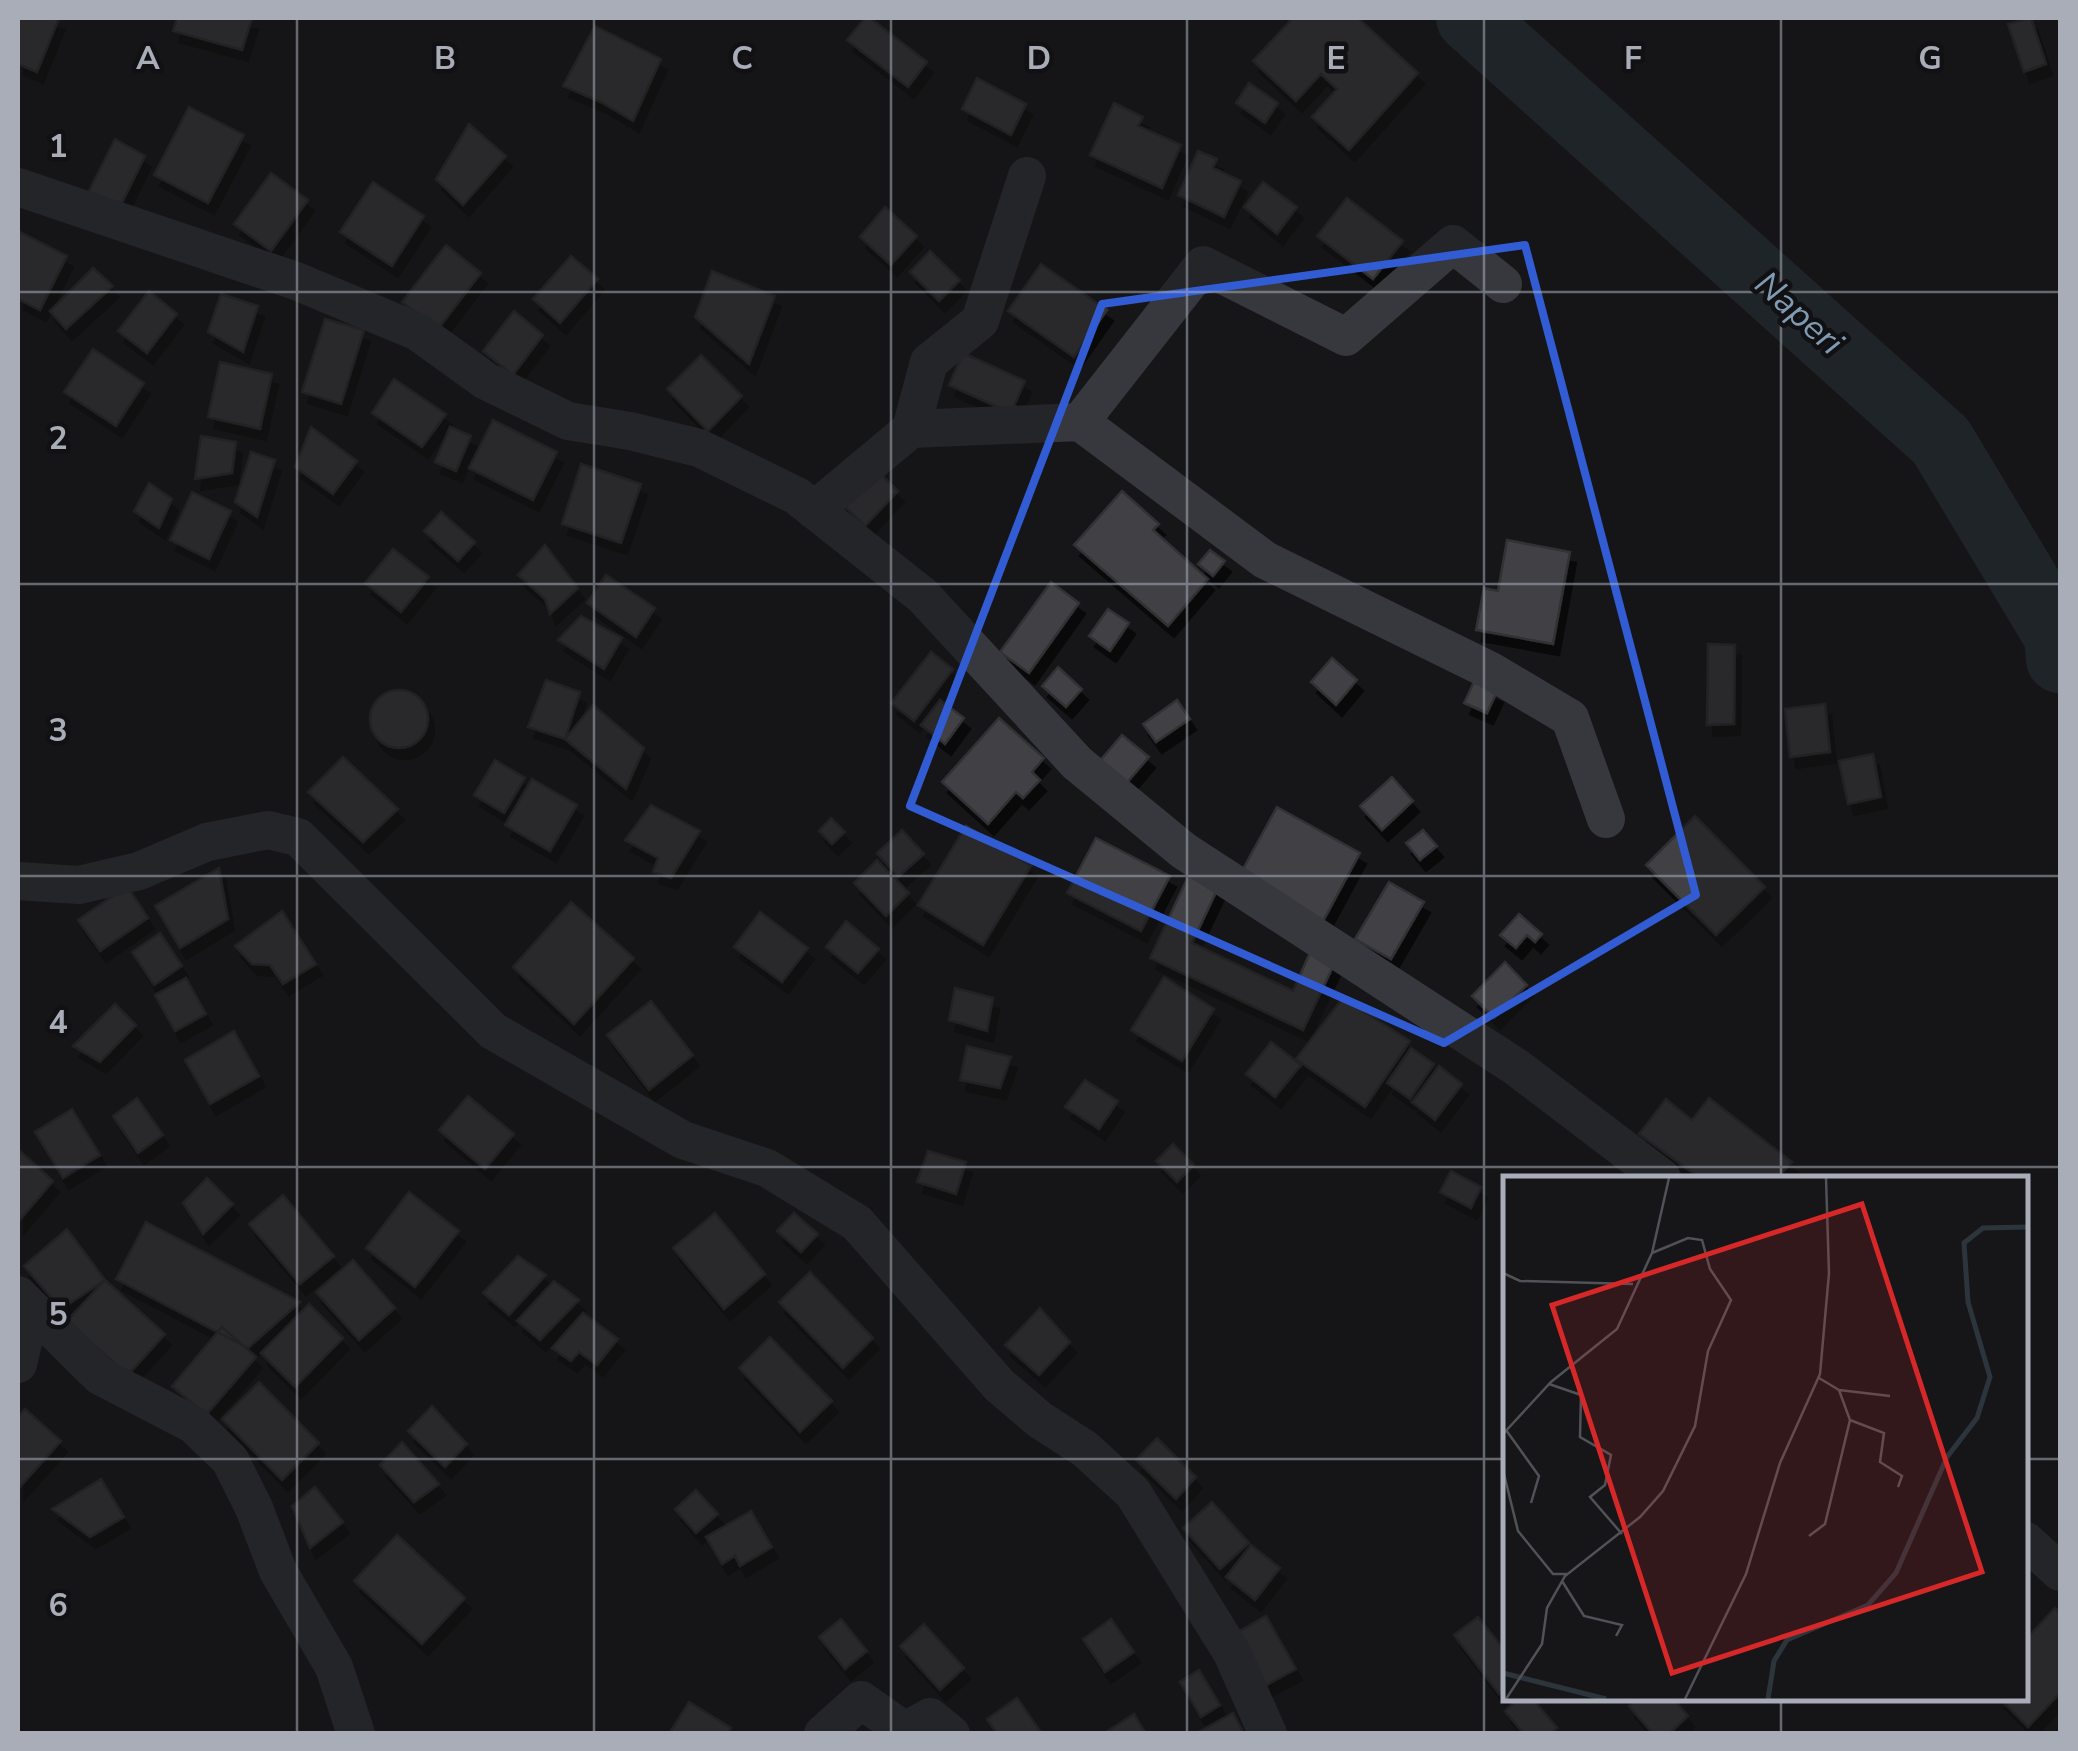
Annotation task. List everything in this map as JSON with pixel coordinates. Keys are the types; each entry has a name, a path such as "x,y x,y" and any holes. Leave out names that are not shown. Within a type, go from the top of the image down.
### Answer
{"street":[{"path":"814,510 911,429 929,362 980,320 1027,176"},
{"path":"18,187 296,281 418,332 486,381 568,421 699,448 797,496 923,596 1077,763 1184,851 1516,1067 1659,1176"},
{"path":"1080,422 1203,265 1346,337 1453,244 1503,284"},
{"path":"911,429 1080,422 1265,560 1491,671 1570,718 1606,820"},
{"path":"18,881 79,885 139,871 221,839 268,830 298,837 493,1031 684,1140 767,1168 857,1223 999,1385 1040,1420 1085,1449 1132,1494 1232,1653 1268,1734"},
{"path":"18,1364 24,1338 21,1298"},
{"path":"21,1298 100,1376 194,1426 230,1460 278,1571 334,1668 356,1734"},
{"path":"2028,1544 2060,1572"},
{"path":"823,1734 861,1700 905,1731 930,1717 951,1734"}],"highlighted area":[{"path":"1525,245 1696,895 1444,1043 910,806 1102,304"}],"building":[{"path":"18,18 59,18 37,72 18,64"},
{"path":"177,18 252,18 242,50 173,31"},
{"path":"865,18 927,62 908,87 847,40"},
{"path":"1293,18 1358,18 1418,73 1349,150 1312,117 1337,89 1321,74 1296,101 1253,61"},
{"path":"2031,18 2046,64 2024,72 2008,24"},
{"path":"595,26 661,59 633,121 563,86"},
{"path":"977,78 1026,104 1011,135 962,109"},
{"path":"1249,83 1278,103 1265,123 1236,103"},
{"path":"1114,103 1143,117 1138,126 1181,145 1162,188 1090,155"},
{"path":"189,107 244,135 208,203 154,175"},
{"path":"469,124 506,156 463,205 436,179"},
{"path":"115,139 145,156 118,211 89,191"},
{"path":"1198,151 1217,159 1213,168 1241,181 1224,217 1178,195"},
{"path":"271,173 308,200 271,251 234,224"},
{"path":"373,182 424,216 392,266 340,232"},
{"path":"1263,182 1297,207 1277,234 1244,207"},
{"path":"1347,198 1403,241 1373,279 1317,236"},
{"path":"885,207 917,236 891,265 860,237"},
{"path":"18,231 67,256 40,310 18,299"},
{"path":"446,245 481,273 438,329 402,302"},
{"path":"930,251 960,280 939,301 910,272"},
{"path":"571,256 598,279 560,323 533,299"},
{"path":"1041,264 1107,310 1074,357 1008,311"},
{"path":"93,268 113,286 66,329 50,311"},
{"path":"712,271 775,296 749,364 695,317"},
{"path":"149,291 177,314 147,353 118,331"},
{"path":"221,294 258,306 243,352 208,332"},
{"path":"514,311 543,335 513,375 483,351"},
{"path":"325,319 364,330 341,404 302,392"},
{"path":"93,349 144,383 116,426 64,392"},
{"path":"963,353 1025,381 1011,413 949,385"},
{"path":"701,355 742,396 708,431 667,389"},
{"path":"220,362 272,374 260,429 208,417"},
{"path":"394,379 446,414 422,447 372,413"},
{"path":"493,420 557,452 533,500 469,468"},
{"path":"311,427 357,461 333,494 295,467"},
{"path":"450,427 471,436 456,471 435,462"},
{"path":"201,436 236,442 232,473 195,479"},
{"path":"251,452 275,460 257,517 235,502"},
{"path":"581,464 641,484 621,543 562,524"},
{"path":"873,467 898,491 865,526 840,502"},
{"path":"149,483 172,499 159,528 134,511"},
{"path":"1122,491 1159,524 1153,530 1208,579 1168,626 1074,545"},
{"path":"192,492 231,511 209,559 170,540"},
{"path":"441,512 475,542 458,561 424,531"},
{"path":"1507,540 1570,552 1553,644 1476,630 1484,588 1498,591"},
{"path":"545,545 578,588 550,614 545,599 518,575"},
{"path":"393,549 429,577 401,612 365,583"},
{"path":"1210,550 1225,561 1213,576 1198,564"},
{"path":"606,575 655,608 636,637 587,603"},
{"path":"1051,582 1079,603 1029,673 1000,652"},
{"path":"1108,609 1129,623 1110,651 1089,636"},
{"path":"581,616 622,638 604,669 558,640"},
{"path":"1708,644 1735,645 1734,724 1707,725"},
{"path":"931,652 953,669 914,721 891,703"},
{"path":"1332,658 1357,680 1336,705 1311,682"},
{"path":"1058,667 1082,689 1066,707 1042,686"},
{"path":"546,680 580,692 565,739 528,727"},
{"path":"1474,682 1497,692 1487,713 1464,703"},
{"path":"399,690 420,698 428,719 420,740 399,748 378,740 370,719 378,698"},
{"path":"940,700 964,718 945,744 921,725"},
{"path":"1177,700 1190,719 1156,742 1143,724"},
{"path":"1825,704 1830,752 1790,757 1785,709"},
{"path":"593,705 644,748 626,789 565,739"},
{"path":"999,718 1044,758 1032,772 1040,780 1023,798 1016,792 988,824 942,782"},
{"path":"1122,735 1149,757 1125,785 1099,762"},
{"path":"1873,754 1881,797 1848,804 1839,761"},
{"path":"343,757 398,809 363,842 308,792"},
{"path":"495,760 525,778 504,813 474,795"},
{"path":"1392,777 1413,801 1382,830 1360,806"},
{"path":"532,779 577,805 550,851 505,825"},
{"path":"651,805 700,831 671,878 653,872 658,858 625,840"},
{"path":"1277,807 1360,853 1322,923 1238,878"},
{"path":"1695,816 1765,887 1716,935 1646,865"},
{"path":"831,818 845,832 832,844 819,831"},
{"path":"966,826 1031,866 983,945 918,905"},
{"path":"902,830 924,854 898,877 877,853"},
{"path":"1423,830 1437,846 1420,860 1406,843"},
{"path":"1096,838 1170,876 1141,931 1067,893"},
{"path":"877,860 909,893 886,916 854,883"},
{"path":"219,868 228,919 180,948 155,906"},
{"path":"1189,875 1218,888 1192,943 1293,991 1313,946 1337,958 1303,1030 1150,958"},
{"path":"1389,882 1424,902 1391,959 1355,939"},
{"path":"127,886 148,918 100,951 78,920"},
{"path":"571,902 634,958 574,1024 513,967"},
{"path":"282,911 316,964 283,984 270,965 252,964 235,946"},
{"path":"760,912 808,948 782,982 734,947"},
{"path":"1519,914 1542,934 1535,942 1527,935 1516,948 1500,935"},
{"path":"846,921 879,949 858,973 826,947"},
{"path":"160,933 182,966 154,985 132,952"},
{"path":"1505,962 1527,985 1494,1018 1472,996"},
{"path":"1164,977 1214,1009 1182,1061 1131,1030"},
{"path":"186,978 206,1014 175,1031 155,995"},
{"path":"955,988 993,998 987,1031 949,1020"},
{"path":"1343,998 1410,1041 1365,1107 1296,1059"},
{"path":"651,1001 693,1055 649,1090 607,1035"},
{"path":"115,1004 136,1025 100,1062 73,1046"},
{"path":"234,1031 259,1076 210,1104 185,1060"},
{"path":"1271,1042 1301,1065 1275,1097 1246,1074"},
{"path":"967,1046 1011,1057 1000,1088 960,1080"},
{"path":"1411,1048 1434,1064 1410,1099 1387,1083"},
{"path":"1439,1066 1462,1084 1435,1120 1412,1102"},
{"path":"1085,1080 1118,1101 1099,1129 1065,1107"},
{"path":"468,1096 514,1134 485,1169 439,1130"},
{"path":"137,1098 163,1135 138,1153 113,1116"},
{"path":"1709,1098 1792,1162 1779,1176 1697,1176 1639,1134 1666,1099 1692,1120"},
{"path":"72,1109 100,1155 63,1178 35,1132"},
{"path":"1173,1144 1194,1165 1177,1182 1156,1161"},
{"path":"928,1151 966,1162 956,1194 917,1182"},
{"path":"18,1153 53,1181 18,1222"},
{"path":"1451,1171 1481,1187 1471,1208 1440,1192"},
{"path":"207,1178 233,1204 203,1234 183,1203"},
{"path":"409,1192 459,1231 415,1287 366,1248"},
{"path":"283,1195 334,1256 300,1284 249,1224"},
{"path":"715,1213 765,1274 724,1309 673,1248"},
{"path":"794,1213 818,1234 801,1252 777,1231"},
{"path":"146,1222 300,1302 248,1348 116,1279"},
{"path":"67,1229 105,1280 61,1309 24,1266"},
{"path":"518,1256 546,1275 509,1315 483,1293"},
{"path":"353,1260 395,1308 359,1340 316,1292"},
{"path":"810,1272 873,1338 843,1368 779,1302"},
{"path":"105,1280 165,1334 128,1375 67,1321"},
{"path":"554,1281 579,1300 540,1340 517,1321"},
{"path":"309,1304 343,1338 295,1387 261,1353"},
{"path":"1040,1308 1070,1342 1039,1375 1005,1345"},
{"path":"583,1313 618,1339 597,1365 579,1352 571,1361 552,1348"},
{"path":"222,1327 256,1357 206,1415 172,1386"},
{"path":"770,1337 832,1401 800,1432 739,1368"},
{"path":"259,1382 319,1443 282,1480 222,1419"},
{"path":"432,1406 467,1444 445,1467 408,1431"},
{"path":"25,1409 61,1441 18,1489 18,1417"},
{"path":"1157,1438 1196,1477 1176,1499 1136,1460"},
{"path":"402,1442 439,1484 414,1502 380,1465"},
{"path":"101,1479 124,1517 90,1537 52,1509"},
{"path":"315,1487 343,1522 310,1548 292,1506"},
{"path":"696,1490 718,1514 696,1533 675,1509"},
{"path":"1212,1502 1249,1543 1220,1569 1183,1528"},
{"path":"751,1511 772,1547 740,1566 735,1556 722,1564 706,1537"},
{"path":"397,1535 465,1598 422,1644 354,1581"},
{"path":"1251,1545 1280,1568 1255,1600 1226,1577"},
{"path":"2055,1608 2060,1613 2060,1693 2028,1727 2002,1701 2028,1701 2028,1637"},
{"path":"1266,1616 1296,1669 1261,1688 1231,1636"},
{"path":"1478,1617 1503,1648 1503,1691 1499,1694 1454,1635"},
{"path":"841,1619 867,1651 845,1669 819,1637"},
{"path":"1111,1619 1134,1652 1105,1672 1083,1639"},
{"path":"924,1624 964,1668 940,1690 900,1646"},
{"path":"1199,1670 1220,1705 1201,1717 1180,1682"},
{"path":"1017,1698 1042,1734 997,1734 987,1719"},
{"path":"1516,1701 1534,1701 1557,1728 1551,1734 1524,1734 1505,1711"},
{"path":"1635,1701 1676,1701 1688,1716 1669,1734 1653,1734 1629,1706"},
{"path":"689,1702 731,1728 727,1734 669,1734"},
{"path":"1233,1713 1244,1734 1195,1734"},
{"path":"1134,1714 1146,1734 1103,1734"}],"waterway":[{"name":"Naperi","path":"1470,18 1941,441 2058,636 2060,659"}]}
